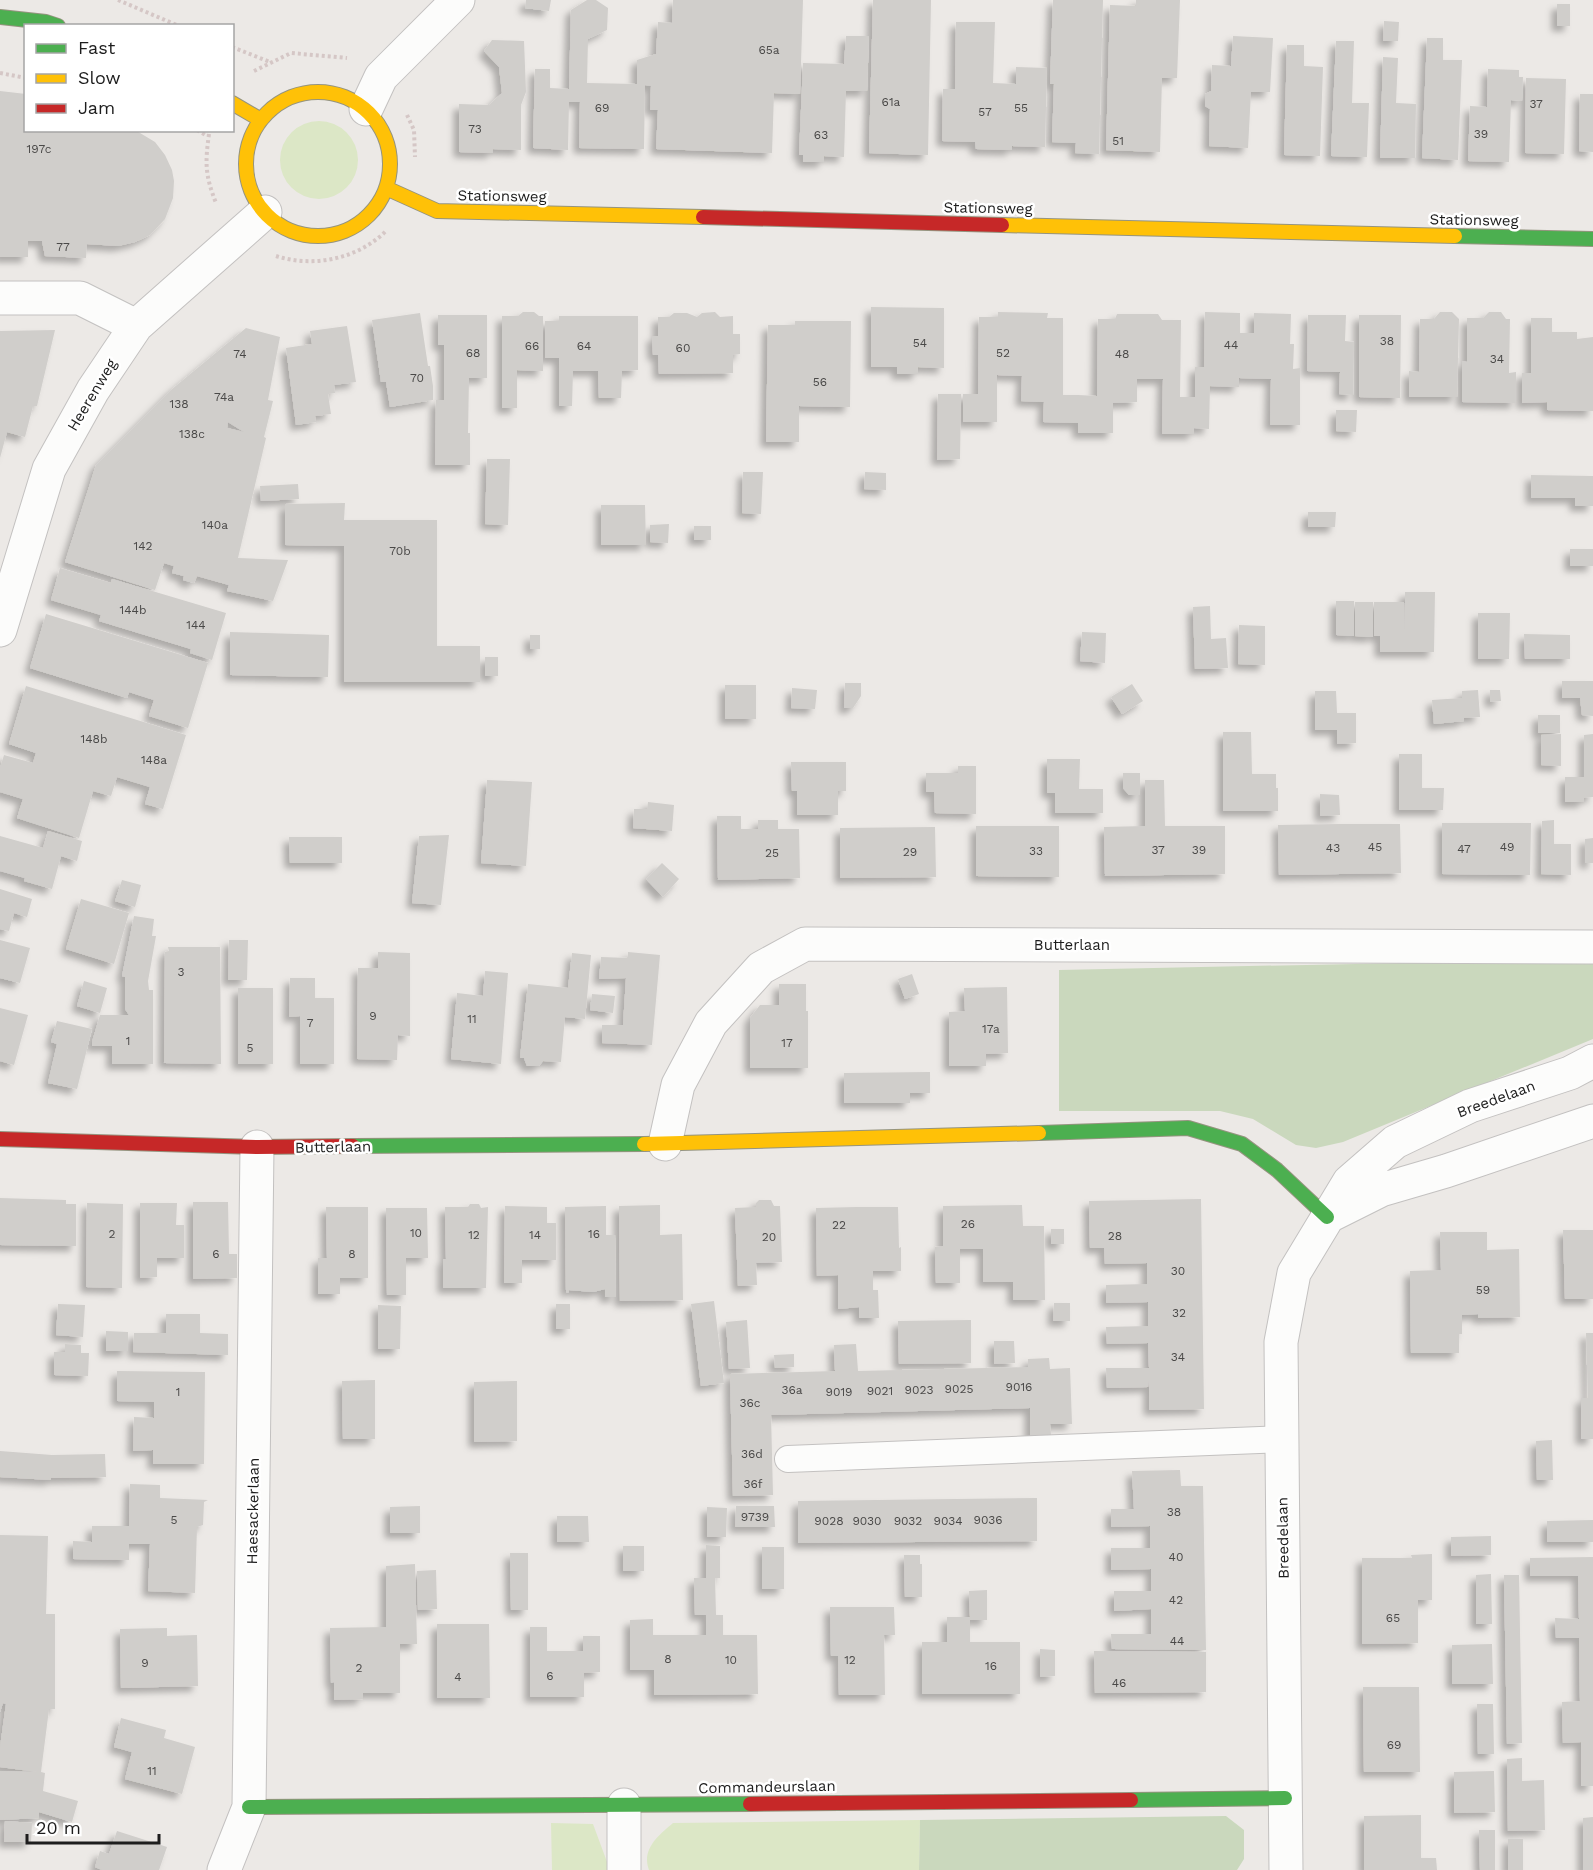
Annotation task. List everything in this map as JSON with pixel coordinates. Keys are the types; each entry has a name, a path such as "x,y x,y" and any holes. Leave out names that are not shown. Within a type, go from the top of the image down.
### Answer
{"street":[{"path":"366,109 381,78 458,0"},
{"path":"0,17 52,24"},
{"path":"323,92 346,97 366,109 380,126 388,145 391,167 386,188 374,209 356,225 333,234 308,235 285,228 265,212 251,191 246,167 250,142 261,120 278,104 300,94 323,92"},
{"path":"234,104 261,120"},
{"name":"Stationsweg","path":"386,188 437,211 1593,239"},
{"name":"Heerenweg","path":"0,630 49,470 93,390 136,326 265,212"},
{"path":"0,298 80,298 136,326"},
{"name":"Butterlaan","path":"665,1144 678,1085 711,1023 761,968 805,944 1593,947"},
{"name":"Breedelaan","path":"1286,1870 1281,1342 1294,1273 1349,1182 1395,1142 1470,1106 1570,1073 1593,1061"},
{"path":"1328,1217 1381,1190 1446,1171 1593,1121"},
{"name":"Butterlaan","path":"0,1139 257,1147 665,1144 1188,1128 1242,1144 1277,1170 1328,1217"},
{"name":"Haesackerlaan","path":"224,1870 249,1807 257,1147"},
{"name":"Commandeurslaan","path":"249,1807 1285,1798"},
{"path":"624,1805 624,1870"}],"lane":[{"path":"788,1459 1282,1439"}],"path":[{"path":"118,0 174,24"},
{"path":"209,137 205,160 209,184 220,211 240,236 261,251 292,261 333,260 367,246 385,233 408,198 416,171 414,130 400,100 381,78 344,56 291,53 271,63 234,48"},
{"path":"0,73 24,78"}],"green space":[{"path":"319,121 334,124 346,133 355,145 358,160 355,175 346,187 334,196 319,199 304,196 292,187 283,175 280,160 283,145 292,133 304,124"},
{"path":"1593,959 1593,1039 1343,1142 1316,1148 1296,1145 1253,1119 1220,1111 1059,1111 1059,970"},
{"path":"1226,1816 1244,1830 1244,1859 1237,1870 919,1870 920,1820"},
{"path":"920,1820 919,1870 649,1870 647,1862 647,1855 653,1843 673,1823"},
{"path":"551,1823 593,1824 610,1870 552,1870"}],"building":[{"path":"526,0 551,0 549,11 525,8"},
{"path":"587,0 596,0 608,8 607,30 588,39 587,83 637,84 637,60 656,54 658,22 672,23 673,0 803,0 800,94 774,93 772,153 656,149 658,110 650,110 651,86 645,85 644,149 579,148 580,102 569,102 568,150 533,148 535,69 550,69 550,88 569,89 571,10"},
{"path":"873,0 931,0 928,155 869,153"},
{"path":"1053,0 1103,0 1099,154 1075,153 1076,143 1052,142 1054,84 1050,84"},
{"path":"1136,0 1180,0 1177,78 1162,78 1160,152 1106,150 1110,5 1136,6"},
{"path":"1557,4 1570,4 1570,26 1557,26"},
{"path":"1384,21 1399,22 1398,41 1383,41"},
{"path":"956,22 995,22 993,83 1016,84 1016,67 1047,68 1045,147 1012,146 1012,150 976,149 975,142 942,141 943,89 955,89"},
{"path":"846,36 869,36 867,91 846,91 844,157 824,156 824,162 803,162 803,155 799,155 803,63 844,64"},
{"path":"1233,36 1273,38 1270,92 1251,92 1248,148 1209,146 1210,109 1205,106 1205,94 1211,91 1212,65 1231,66"},
{"path":"1427,38 1443,38 1443,60 1462,60 1458,160 1422,158"},
{"path":"492,40 524,41 526,92 521,105 521,150 493,149 492,153 459,152 459,104 489,105 502,93 499,67 484,51"},
{"path":"1336,41 1354,41 1352,103 1369,103 1367,157 1331,156"},
{"path":"1287,45 1304,45 1304,66 1323,67 1320,156 1284,155"},
{"path":"1383,57 1398,58 1396,103 1416,104 1415,158 1380,158"},
{"path":"1488,69 1519,70 1519,77 1523,77 1522,101 1511,100 1509,162 1468,161 1470,106 1487,107"},
{"path":"1526,78 1566,79 1564,154 1525,153"},
{"path":"0,91 24,94 24,132 138,132 155,142 165,155 172,170 173,198 165,219 150,235 118,246 87,244 86,258 45,256 42,241 28,241 28,257 0,257"},
{"path":"1580,94 1593,94 1593,152 1579,151"},
{"path":"871,307 944,308 944,368 918,367 918,374 897,374 897,367 871,367"},
{"path":"523,312 534,312 543,316 543,371 517,370 517,408 502,408 502,316 518,316"},
{"path":"715,312 720,317 733,316 733,334 740,334 740,354 733,355 733,373 659,374 658,355 653,355 652,336 658,336 658,317 687,313 697,317 702,313"},
{"path":"998,312 1048,313 1047,318 1063,318 1063,395 1097,396 1098,319 1115,319 1117,314 1158,314 1162,320 1181,320 1180,397 1195,397 1195,367 1204,367 1205,312 1240,313 1240,333 1254,333 1254,313 1291,314 1290,344 1294,344 1293,369 1300,368 1300,425 1270,425 1271,379 1239,378 1239,387 1210,386 1209,429 1194,428 1194,434 1162,434 1163,379 1137,379 1137,402 1113,403 1113,433 1078,433 1078,423 1043,422 1044,402 1021,401 1022,376 997,375 997,422 963,422 963,394 978,394 979,317 998,317"},
{"path":"1440,312 1452,312 1459,319 1457,397 1409,397 1409,371 1419,372 1420,319 1434,319"},
{"path":"1489,312 1501,312 1506,319 1510,319 1509,373 1516,372 1516,403 1462,402 1462,361 1467,362 1467,318 1483,318"},
{"path":"420,313 433,386 433,400 390,407 386,382 381,382 372,320"},
{"path":"438,315 487,315 487,378 469,378 470,465 435,465 436,400 444,400 444,345 438,345"},
{"path":"1308,315 1346,315 1345,341 1354,342 1353,395 1339,394 1340,372 1307,371"},
{"path":"1359,315 1401,315 1400,398 1359,397"},
{"path":"559,316 638,316 638,370 622,371 621,398 599,398 598,371 573,371 572,406 559,406 559,358 545,358 545,321 559,321"},
{"path":"1531,318 1552,318 1552,332 1577,332 1577,339 1593,337 1593,411 1547,410 1547,402 1522,403 1522,373 1531,373"},
{"path":"795,321 851,321 850,407 799,406 799,442 766,442 768,325 795,325"},
{"path":"347,326 356,382 334,385 335,393 328,394 331,414 315,416 316,422 296,425 286,348 312,344 310,331"},
{"path":"246,328 280,337 268,400 273,401 264,437 266,438 238,558 288,560 273,601 227,591 229,585 197,576 194,583 183,580 184,576 172,573 174,566 164,563 155,590 65,562 96,465 171,390","holes":["228,422 244,432 227,428"]},
{"path":"55,330 37,406 33,406 25,437 7,432 0,458 0,331"},
{"path":"938,394 961,394 960,459 937,460"},
{"path":"1336,410 1357,410 1356,432 1336,431"},
{"path":"487,459 510,459 508,525 485,524"},
{"path":"743,472 763,472 761,514 742,513"},
{"path":"865,472 886,473 886,490 864,489"},
{"path":"1531,475 1593,476 1593,506 1575,506 1575,498 1531,498"},
{"path":"298,484 299,499 261,501 260,486"},
{"path":"345,503 344,520 437,520 437,646 480,646 480,682 344,682 344,546 285,545 285,504"},
{"path":"601,505 645,505 646,545 601,545"},
{"path":"1308,512 1336,512 1335,527 1308,527"},
{"path":"669,524 668,543 650,542 650,525"},
{"path":"694,526 711,526 711,540 694,540"},
{"path":"1570,549 1593,549 1593,566 1570,566"},
{"path":"60,568 111,583 112,579 226,613 212,660 190,653 191,649 99,621 101,615 51,600"},
{"path":"1405,592 1435,592 1434,652 1380,652 1380,636 1374,636 1374,602 1404,602 1405,630"},
{"path":"1336,601 1354,601 1354,636 1336,635"},
{"path":"1355,602 1373,602 1373,637 1355,636"},
{"path":"1210,606 1211,639 1226,638 1228,668 1195,669 1193,607"},
{"path":"1478,613 1510,613 1509,659 1478,659"},
{"path":"46,614 208,663 188,728 149,716 154,700 129,692 127,698 30,668"},
{"path":"1239,625 1265,626 1265,665 1238,664"},
{"path":"230,632 329,635 328,677 230,675"},
{"path":"1082,632 1106,633 1105,663 1080,661"},
{"path":"1524,634 1570,635 1570,659 1525,659"},
{"path":"530,635 540,635 540,649 530,649"},
{"path":"485,657 498,657 498,676 485,676"},
{"path":"1562,681 1593,681 1593,716 1582,715 1580,698 1562,698"},
{"path":"845,683 861,683 861,696 853,708 844,708"},
{"path":"1132,684 1143,701 1122,714 1111,697"},
{"path":"725,685 756,685 756,719 725,719"},
{"path":"26,686 186,735 163,809 145,804 150,787 117,777 111,796 93,791 79,838 17,818 23,799 0,792 0,768 4,755 33,763 36,753 9,744"},
{"path":"792,688 817,690 815,709 791,708"},
{"path":"1478,690 1480,717 1434,724 1432,700 1462,698 1462,691"},
{"path":"1490,690 1500,690 1501,701 1490,702"},
{"path":"1315,691 1336,691 1337,713 1356,713 1356,743 1337,744 1337,730 1315,730"},
{"path":"1538,715 1560,715 1560,733 1538,733"},
{"path":"1223,732 1251,732 1252,774 1276,774 1278,811 1223,811"},
{"path":"1561,734 1561,766 1541,765 1541,735"},
{"path":"1593,734 1593,797 1584,798 1584,802 1565,802 1565,777 1584,777 1584,735"},
{"path":"1399,754 1422,754 1422,788 1444,788 1443,810 1399,810"},
{"path":"1047,759 1080,759 1079,789 1103,789 1103,813 1055,813 1055,793 1047,793"},
{"path":"791,762 846,762 846,791 838,791 838,815 797,815 797,791 792,791"},
{"path":"958,766 976,766 976,814 935,813 934,792 926,792 926,773 958,773"},
{"path":"1123,773 1140,773 1140,795 1129,795 1123,788"},
{"path":"487,780 532,782 526,866 481,863"},
{"path":"1145,780 1164,780 1165,826 1225,826 1225,874 1105,876 1104,827 1145,826"},
{"path":"1320,794 1339,795 1340,815 1320,816"},
{"path":"648,802 674,805 672,831 633,828 634,809 647,809"},
{"path":"717,816 741,816 741,829 758,829 758,820 778,820 778,829 799,829 800,878 718,880"},
{"path":"1554,820 1554,844 1571,844 1571,875 1541,874 1542,821"},
{"path":"1442,823 1531,823 1530,875 1442,874"},
{"path":"1400,824 1401,873 1279,875 1278,825"},
{"path":"976,826 1059,826 1059,877 976,876"},
{"path":"935,827 936,877 840,878 840,828"},
{"path":"48,831 82,841 77,861 61,856 52,889 0,871 0,836 43,848"},
{"path":"449,835 441,905 412,903 419,836"},
{"path":"289,837 342,837 342,863 290,863"},
{"path":"1593,838 1593,863 1585,863 1585,839"},
{"path":"662,863 679,879 663,897 646,879"},
{"path":"122,880 141,885 135,907 115,901"},
{"path":"0,889 32,899 27,917 14,913 9,931 0,929"},
{"path":"81,899 129,913 114,964 66,949"},
{"path":"134,916 154,919 152,936 156,936 148,981 149,990 153,990 153,1064 112,1064 112,1046 92,1046 92,1042 100,1015 129,1015 125,1009 125,977 122,976"},
{"path":"0,940 30,948 20,983 0,978"},
{"path":"229,940 248,940 247,980 228,980"},
{"path":"168,947 220,947 221,1064 164,1063 165,952 169,951"},
{"path":"378,952 410,953 410,1036 398,1035 397,1060 357,1059 358,968 378,968"},
{"path":"628,952 660,955 652,1045 602,1043 602,1025 623,1025 626,978 599,979 601,957 628,958"},
{"path":"572,953 591,955 585,1019 565,1017 561,1062 543,1061 539,1066 527,1066 524,1058 520,1058 528,984 568,988"},
{"path":"485,971 508,973 501,1064 451,1059 457,993 483,996"},
{"path":"912,974 919,994 905,999 898,979"},
{"path":"290,978 315,978 315,998 334,998 334,1064 300,1064 300,1016 289,1017"},
{"path":"84,981 107,988 100,1013 77,1006"},
{"path":"779,984 806,984 808,1068 750,1068 750,1018 760,1005 779,1005"},
{"path":"1007,987 1008,1053 986,1054 986,1066 949,1066 949,1012 965,1011 964,988"},
{"path":"238,988 273,988 273,1064 238,1064"},
{"path":"592,994 615,996 613,1013 590,1010"},
{"path":"0,1008 28,1015 14,1065 0,1061"},
{"path":"57,1021 92,1029 77,1089 48,1083 57,1044 51,1042"},
{"path":"930,1072 930,1093 910,1093 910,1103 844,1103 844,1073"},
{"path":"0,1198 66,1200 66,1204 76,1204 76,1246 0,1245"},
{"path":"1201,1199 1204,1409 1149,1410 1149,1381 1148,1387 1107,1388 1106,1368 1149,1368 1148,1343 1107,1344 1106,1327 1148,1326 1148,1302 1106,1303 1106,1285 1147,1284 1147,1263 1105,1264 1104,1248 1090,1248 1089,1201"},
{"path":"759,1200 771,1200 774,1206 780,1206 782,1262 756,1263 757,1285 738,1286 735,1208 756,1207"},
{"path":"193,1202 228,1202 229,1254 237,1254 237,1278 193,1279"},
{"path":"87,1203 123,1204 122,1288 86,1287"},
{"path":"140,1203 177,1203 176,1225 184,1225 184,1258 157,1258 157,1277 140,1278"},
{"path":"470,1204 479,1204 481,1208 488,1207 486,1288 443,1288 443,1259 446,1259 445,1207 468,1207"},
{"path":"660,1205 660,1235 682,1234 683,1300 620,1301 619,1206"},
{"path":"1022,1205 1023,1226 1044,1226 1045,1300 1013,1300 1013,1282 983,1282 983,1249 960,1249 960,1283 936,1283 935,1247 943,1246 943,1206"},
{"path":"505,1206 547,1207 547,1223 556,1223 556,1260 522,1260 522,1283 504,1283"},
{"path":"606,1206 606,1235 615,1235 616,1297 605,1297 605,1289 593,1292 569,1290 568,1293 566,1292 565,1207"},
{"path":"326,1207 368,1207 368,1278 340,1278 340,1294 318,1294 318,1258 327,1258"},
{"path":"898,1207 901,1271 873,1271 873,1290 878,1290 879,1318 859,1318 859,1307 838,1309 838,1275 817,1276 816,1208"},
{"path":"386,1208 427,1208 428,1258 406,1258 406,1295 387,1295"},
{"path":"1051,1229 1064,1229 1064,1244 1051,1244"},
{"path":"1563,1230 1593,1230 1593,1299 1565,1299"},
{"path":"1440,1232 1487,1232 1487,1250 1519,1249 1520,1317 1478,1318 1478,1314 1462,1315 1459,1353 1411,1353 1410,1271 1441,1270"},
{"path":"714,1301 724,1383 701,1386 691,1304"},
{"path":"1054,1303 1070,1303 1070,1321 1053,1321"},
{"path":"58,1304 85,1305 83,1337 56,1335"},
{"path":"556,1304 570,1304 570,1329 556,1329"},
{"path":"378,1305 401,1306 400,1349 378,1349"},
{"path":"166,1314 200,1314 200,1333 228,1334 228,1355 133,1352 134,1333 166,1333"},
{"path":"747,1320 750,1368 729,1369 726,1322"},
{"path":"971,1320 971,1363 899,1364 898,1321"},
{"path":"106,1331 128,1332 128,1351 106,1351"},
{"path":"1586,1333 1593,1333 1593,1439 1581,1439 1581,1398 1588,1398"},
{"path":"994,1341 1014,1341 1015,1363 994,1364"},
{"path":"65,1344 81,1345 81,1353 89,1353 88,1376 54,1375 54,1352 65,1352"},
{"path":"856,1344 858,1371 1028,1367 1028,1359 1049,1358 1050,1369 1070,1368 1072,1424 1050,1424 1051,1435 1030,1436 1030,1408 771,1415 773,1495 733,1496 730,1374 835,1371 834,1345"},
{"path":"794,1354 794,1367 775,1368 774,1355"},
{"path":"117,1371 205,1372 204,1464 153,1464 153,1450 133,1451 134,1417 154,1418 154,1402 117,1401"},
{"path":"375,1380 375,1439 343,1439 342,1381"},
{"path":"517,1381 517,1441 474,1442 474,1382"},
{"path":"1552,1440 1553,1480 1537,1480 1536,1441"},
{"path":"0,1451 52,1455 105,1454 106,1477 51,1478 51,1480 0,1477"},
{"path":"1180,1470 1181,1486 1203,1486 1206,1650 1112,1649 1111,1634 1151,1634 1151,1609 1114,1611 1114,1591 1151,1591 1151,1569 1111,1570 1111,1548 1150,1548 1150,1526 1111,1527 1111,1509 1134,1509 1132,1471"},
{"path":"130,1484 160,1485 160,1498 208,1500 204,1502 203,1525 197,1527 195,1593 148,1591 150,1544 129,1544 129,1560 73,1559 73,1541 92,1542 92,1526 129,1526"},
{"path":"1037,1498 1037,1541 798,1543 798,1501"},
{"path":"420,1506 420,1533 390,1533 390,1507"},
{"path":"736,1506 774,1506 775,1527 735,1527"},
{"path":"707,1507 727,1508 726,1537 707,1537"},
{"path":"557,1516 588,1516 589,1542 557,1542"},
{"path":"1593,1520 1593,1542 1547,1542 1547,1521"},
{"path":"0,1535 48,1536 46,1614 55,1614 55,1709 49,1709 41,1772 45,1773 43,1791 78,1801 72,1822 39,1812 39,1818 0,1820 0,1771 37,1772 0,1767 0,1747 6,1704 3,1703 0,1712"},
{"path":"1491,1536 1491,1555 1451,1556 1451,1537"},
{"path":"706,1545 720,1546 720,1578 715,1578 716,1615 723,1615 723,1635 757,1635 758,1694 654,1695 654,1670 630,1670 630,1620 653,1619 653,1635 706,1635 706,1615 695,1615 694,1578 706,1578"},
{"path":"623,1546 644,1546 644,1571 623,1571"},
{"path":"762,1547 784,1547 784,1589 762,1589"},
{"path":"510,1553 528,1553 528,1610 511,1610"},
{"path":"1432,1554 1432,1600 1418,1600 1418,1643 1362,1644 1362,1558 1412,1558 1411,1555"},
{"path":"904,1555 920,1555 922,1597 905,1597"},
{"path":"1593,1557 1593,1786 1581,1786 1581,1742 1563,1743 1562,1702 1580,1701 1579,1638 1556,1638 1555,1618 1579,1619 1578,1576 1530,1576 1530,1558"},
{"path":"415,1564 417,1644 400,1644 400,1693 363,1693 363,1699 334,1700 334,1682 331,1683 330,1628 386,1627 386,1566"},
{"path":"436,1570 437,1609 418,1610 417,1571"},
{"path":"1491,1574 1492,1624 1476,1624 1476,1575"},
{"path":"1504,1575 1519,1575 1522,1743 1507,1744"},
{"path":"987,1590 987,1620 970,1620 970,1642 1020,1642 1020,1694 922,1694 922,1642 947,1642 947,1617 970,1617 969,1591"},
{"path":"830,1607 894,1607 895,1635 884,1635 885,1695 839,1695 838,1656 831,1656"},
{"path":"437,1624 489,1624 490,1698 437,1698"},
{"path":"530,1627 547,1627 547,1651 583,1651 583,1636 600,1636 600,1672 584,1673 584,1697 530,1697"},
{"path":"167,1628 167,1636 197,1635 198,1686 121,1688 120,1629"},
{"path":"1492,1644 1493,1684 1452,1684 1452,1645"},
{"path":"1040,1649 1055,1650 1055,1676 1040,1677"},
{"path":"1094,1651 1206,1652 1206,1692 1095,1693"},
{"path":"1363,1687 1419,1687 1420,1772 1364,1772"},
{"path":"1477,1704 1493,1704 1494,1754 1478,1754"},
{"path":"121,1718 166,1730 164,1738 195,1747 182,1794 125,1779 132,1752 114,1747"},
{"path":"1522,1758 1522,1781 1544,1780 1545,1830 1508,1831 1507,1759"},
{"path":"1494,1771 1495,1812 1454,1813 1454,1772"},
{"path":"1421,1815 1421,1858 1436,1858 1437,1870 1364,1870 1364,1816"},
{"path":"1593,1817 1593,1870 1583,1870 1583,1818"},
{"path":"5,1821 32,1823 31,1842 4,1842"},
{"path":"1479,1830 1495,1830 1495,1870 1480,1870"},
{"path":"117,1831 167,1847 159,1870 102,1870 95,1867 100,1851 109,1854"},
{"path":"1508,1839 1523,1839 1523,1870 1508,1870"}],"traffic: fast":[{"path":"0,17 52,24"},
{"path":"1455,236 1593,239"},
{"path":"1039,1133 1188,1128 1242,1144 1277,1170 1327,1217"},
{"path":"353,1146 644,1144"},
{"path":"1131,1800 1285,1798"},
{"path":"249,1807 750,1804"}],"traffic: slow":[{"path":"318,92 345,98 369,113 384,137 390,164 384,191 369,215 345,230 318,236 291,230 267,215 252,191 246,164 252,137 267,113 291,98 318,92"},
{"path":"234,104 261,120"},
{"path":"386,188 437,211 703,217"},
{"path":"1002,225 1455,236"},
{"path":"644,1144 1039,1133"}],"traffic: jam":[{"path":"703,217 1002,225"},
{"path":"0,1139 257,1147 353,1146"},
{"path":"750,1804 1131,1800"}]}
